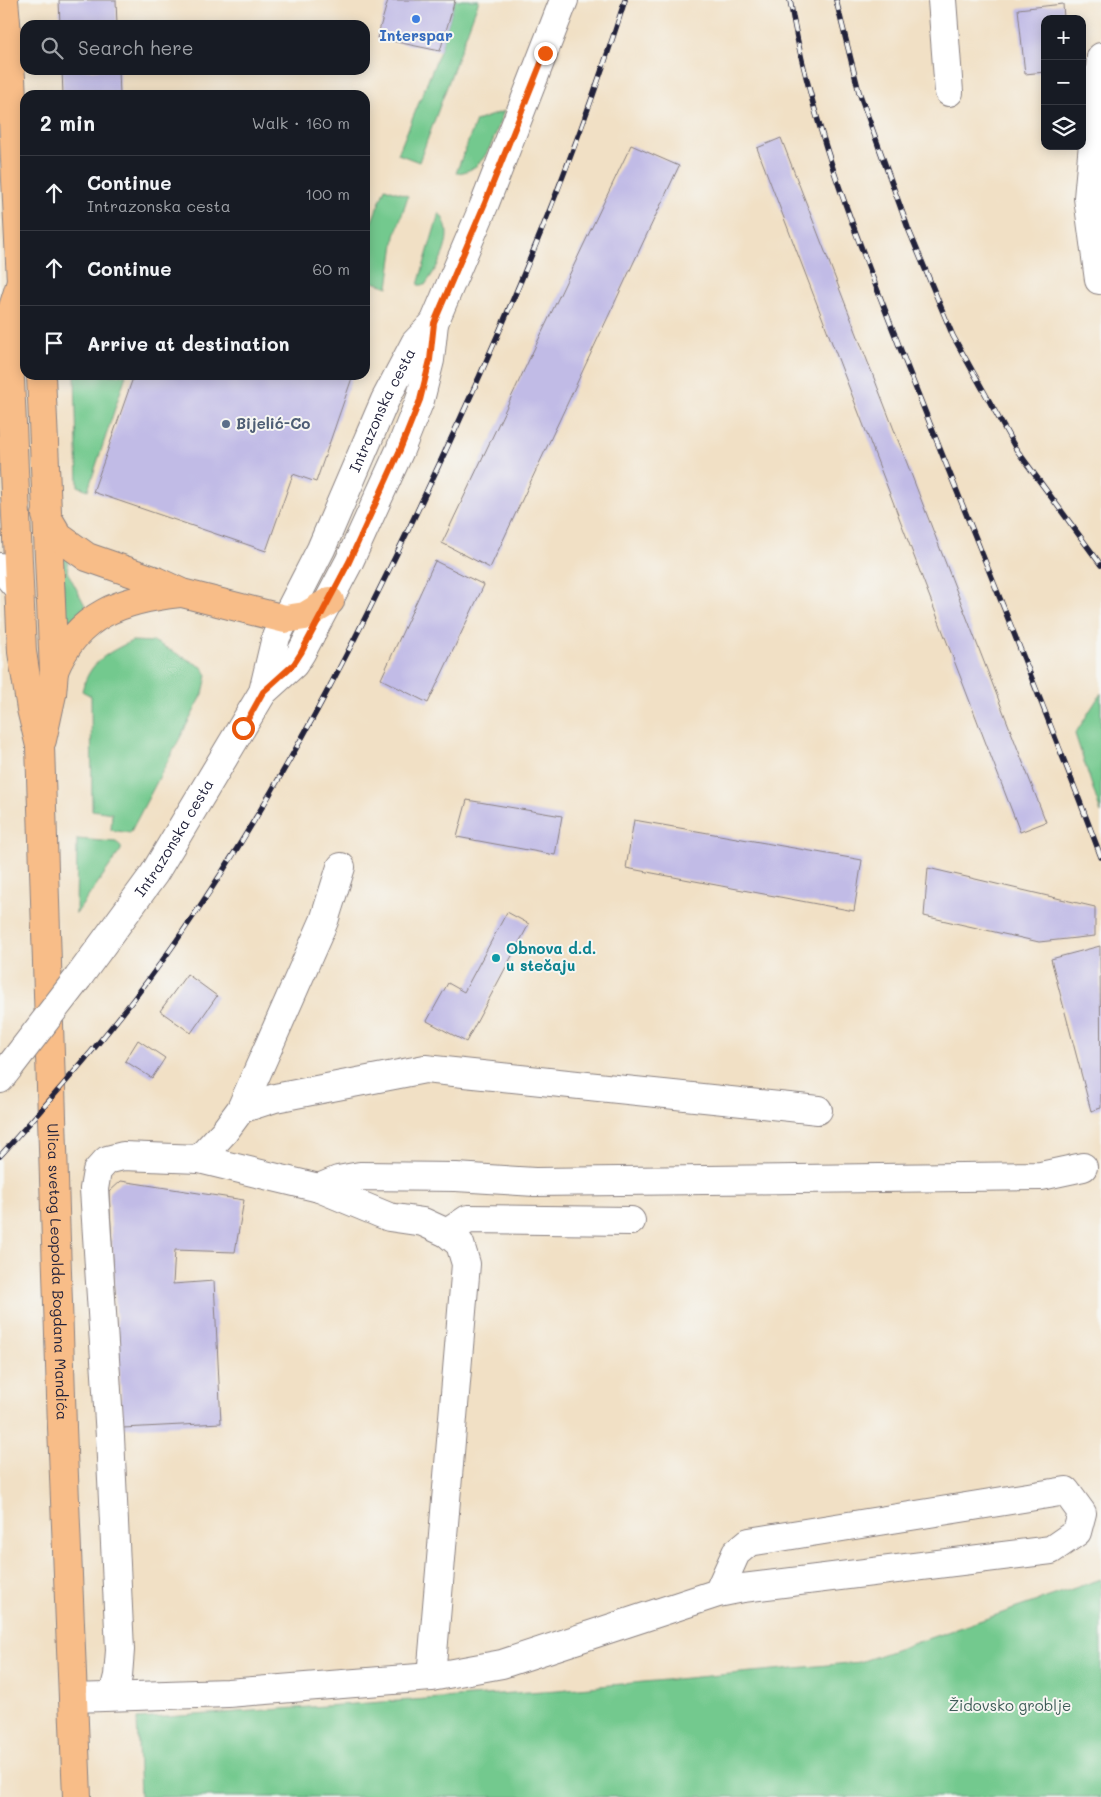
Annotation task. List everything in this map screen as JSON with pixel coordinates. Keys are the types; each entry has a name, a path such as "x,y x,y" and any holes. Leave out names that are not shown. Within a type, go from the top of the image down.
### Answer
{"main road":[{"name":"Ulica svetog Leopolda Bogdana Mandića","path":"4,0 11,78 20,234"},
{"name":"Ulica svetog Leopolda Bogdana Mandića","path":"20,292 14,303 8,334 7,497 18,588 25,680 40,746 62,1417 77,1797"},
{"name":"Ulica svetog Leopolda Bogdana Mandića","path":"40,746 49,710 54,671 41,380"},
{"path":"46,515 59,537 87,557 182,593 285,619 305,616 330,601"},
{"path":"54,671 60,656 70,640 103,613 137,599 182,593"}],"street":[{"path":"434,323 485,203 564,0"},
{"path":"942,0 949,92"},
{"path":"1099,280 1088,198 1101,56"},
{"name":"Intrazonska cesta","path":"6,1072 154,874 263,692 294,664 330,601 400,450 420,400 430,360 434,323"},
{"name":"Intrazonska cesta","path":"263,692 272,649 285,619 321,549 399,370 415,343 434,323"},
{"path":"0,567 18,588"},
{"path":"199,1159 224,1132 241,1108 324,921 341,867"},
{"path":"241,1108 275,1098 424,1069 818,1110"},
{"path":"113,1696 118,1676 120,1650 110,1438 94,1190 97,1171 108,1160 123,1156 199,1159 319,1188 389,1217 423,1222 447,1233 460,1244 466,1264 431,1677"},
{"path":"319,1188 338,1180 360,1176 555,1182 1042,1176 1083,1167"},
{"path":"447,1233 468,1219 631,1221"},
{"path":"73,1698 228,1693 431,1677 502,1664 718,1593 743,1588 1051,1550 1077,1532 1082,1513 1066,1491 749,1542 736,1553 718,1593"}],"green space":[{"path":"455,0 479,0 419,162 398,154 440,51"},
{"path":"504,111 493,141 482,160 467,171 456,173 476,121"},
{"path":"385,188 408,196 395,236 388,287 370,281 370,226"},
{"path":"439,213 447,231 447,240 436,268 425,285 418,285"},
{"path":"75,380 124,380 88,490 78,486"},
{"path":"62,557 68,560 67,571 88,611 64,629"},
{"path":"132,641 155,642 202,667 207,675 203,694 130,833 111,830 112,813 92,810 91,696 82,691 89,673 100,660 107,654"},
{"path":"1101,693 1101,813 1075,734"},
{"path":"77,839 116,842 121,846 121,850 76,914"},
{"name":"Židovsko groblje","path":"1101,1579 1101,1797 140,1797 137,1719 557,1690 860,1662"}],"building":[{"path":"59,0 116,0 117,20 60,20"},
{"name":"Interspar","path":"388,0 455,0 440,51 377,38"},
{"path":"1063,4 1064,15 1041,15 1041,72 1025,74 1018,9"},
{"path":"62,75 119,75 120,90 63,90"},
{"path":"781,138 1046,822 1020,832 757,148"},
{"path":"631,145 679,166 490,568 442,543"},
{"name":"Bijelić-Co","path":"132,380 351,380 316,482 293,474 266,551 93,492"},
{"path":"435,561 484,585 428,703 381,679"},
{"path":"467,800 562,816 555,855 457,837"},
{"path":"634,820 862,860 854,911 626,868"},
{"path":"928,868 1095,907 1095,936 1039,942 924,916"},
{"path":"507,912 529,924 466,1042 427,1021 448,983 464,992"},
{"path":"1100,946 1101,1108 1091,1111 1051,959"},
{"path":"187,974 217,996 191,1033 160,1011"},
{"path":"138,1040 165,1058 152,1078 125,1061"},
{"path":"121,1181 244,1200 235,1252 175,1250 173,1284 214,1281 221,1423 123,1428 109,1192"}],"railway":[{"path":"0,1156 92,1051 157,969 215,884 317,710 379,591 490,354 562,179 625,0"},
{"path":"790,0 799,48 824,142 856,234 1101,857"},
{"path":"836,0 859,92 908,228 953,336 1016,449 1101,565"}],"place":[{"name":"Interspar","path":"416,19"},
{"name":"Bijelić-Co","path":"226,424"},
{"name":"Obnova d.d. u stečaju","path":"496,958"}],"route":[{"path":"243,728 263,692 294,664 301,653 330,601 378,500 420,400 430,360 434,323 485,203 545,53"}]}
